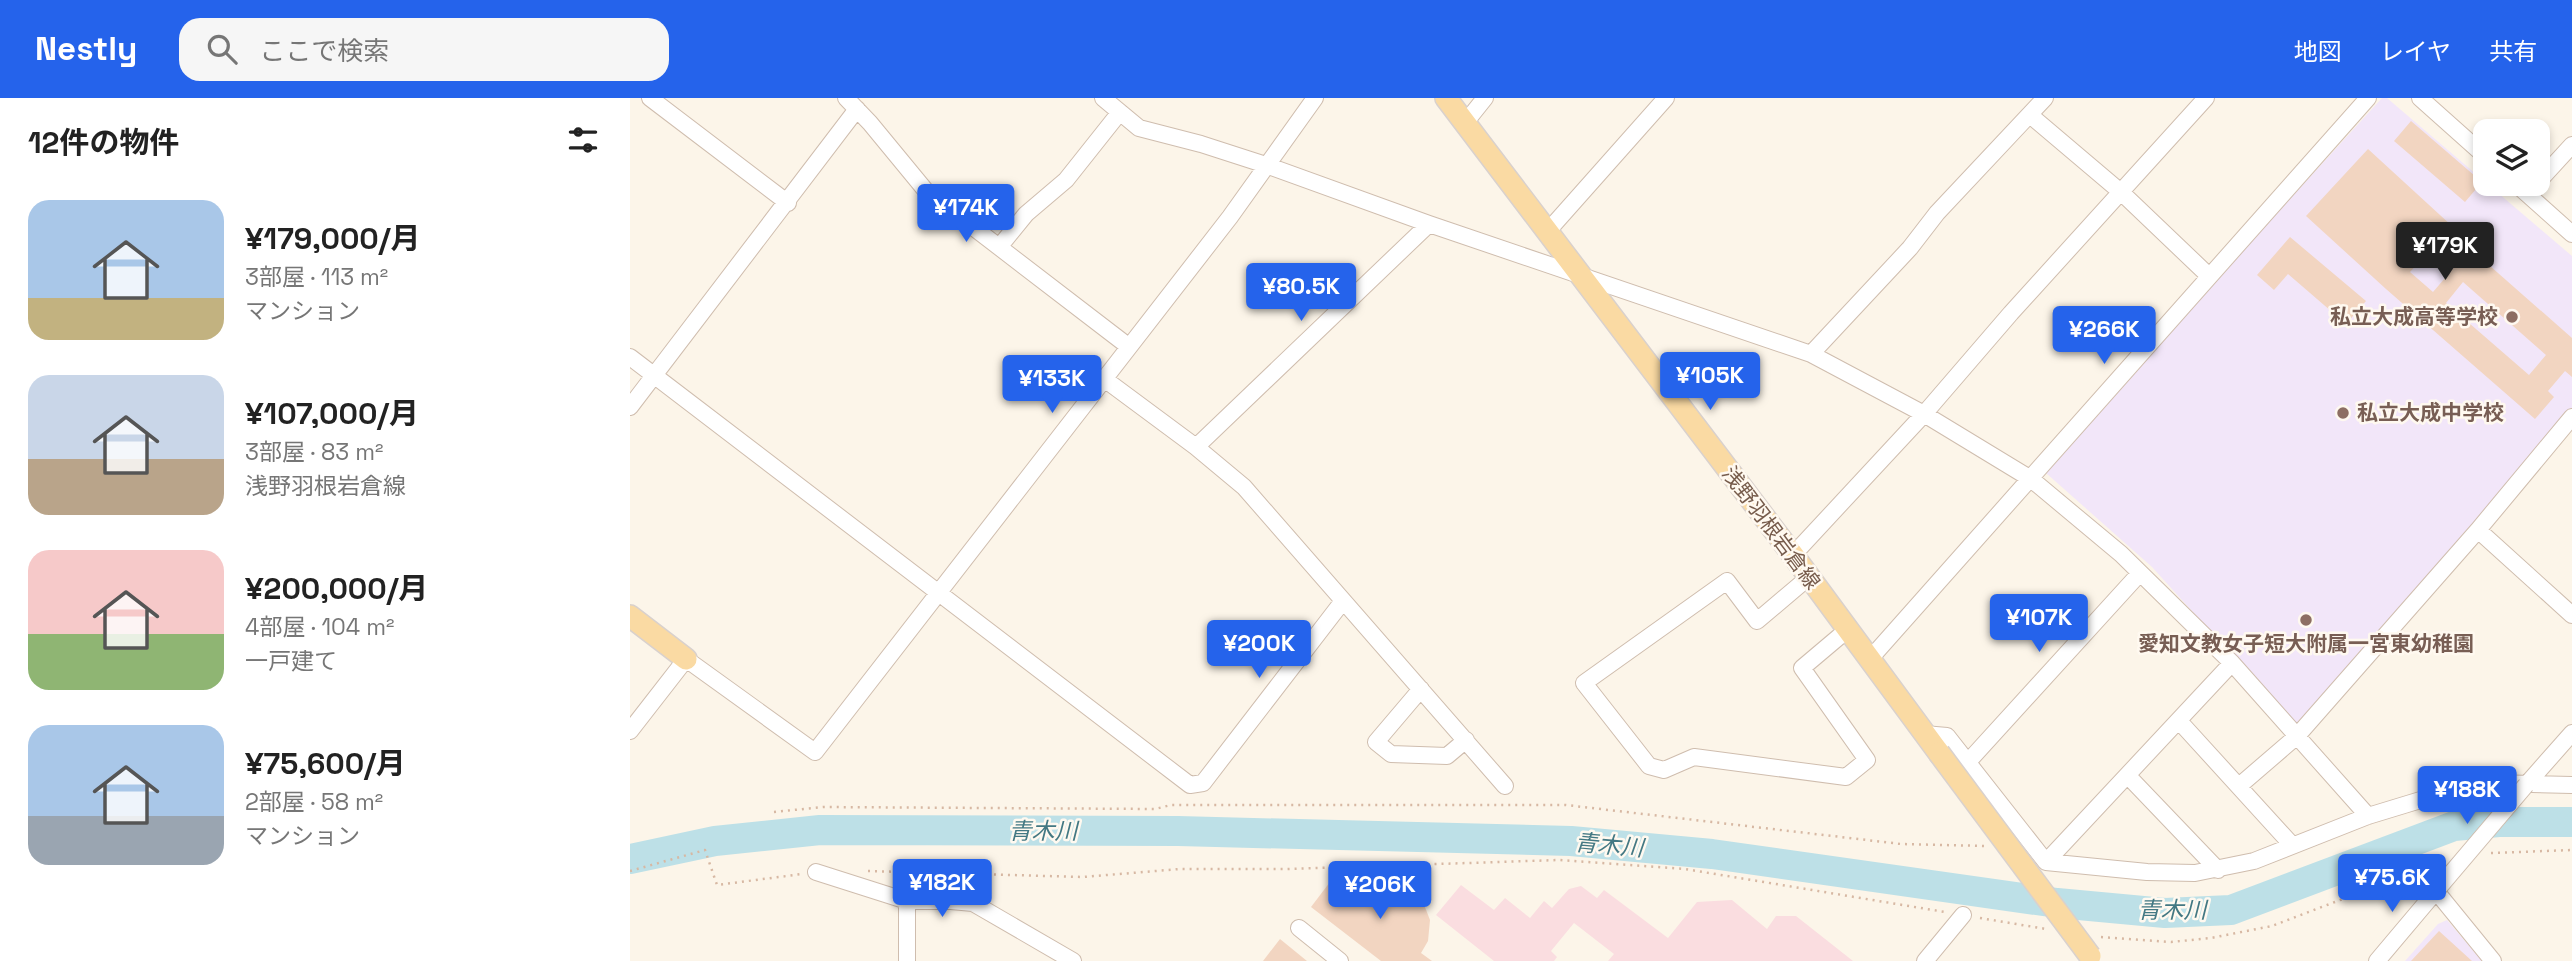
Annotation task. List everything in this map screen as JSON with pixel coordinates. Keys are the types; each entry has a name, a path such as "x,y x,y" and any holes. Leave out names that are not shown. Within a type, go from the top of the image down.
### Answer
{"main road":[{"name":"浅野羽根岩倉線","path":"1446,98 1793,555 2009,847 2091,951"},
{"path":"630,616 686,659"}],"street":[{"path":"650,98 788,203"},
{"path":"1103,98 1139,128 1266,164 1429,224 1811,354 1924,414 2031,479 2140,573 2232,663 2368,816"},
{"path":"630,731 686,659 815,752 941,593 1103,378 1230,217 1315,98"},
{"path":"1465,123 1485,98"},
{"path":"1547,232 1666,98"},
{"path":"1811,354 1910,248 1937,213 2045,98"},
{"path":"1793,555 1924,414 2011,313 2206,98"},
{"path":"1869,660 2368,98"},
{"path":"2420,98 2473,145"},
{"path":"630,407 788,203 852,104 926,191 1128,346"},
{"path":"1000,246 1026,214 1066,180 1121,112"},
{"path":"2030,115 2122,193 2209,276"},
{"path":"2550,166 2572,145"},
{"path":"2538,196 2572,234"},
{"path":"1196,447 1429,224"},
{"path":"630,357 1190,785 1203,783 1343,601"},
{"path":"1103,378 1196,447 1244,487 1506,786"},
{"path":"2239,786 2297,736 2478,530 2572,417"},
{"path":"2478,530 2572,615"},
{"path":"1967,762 2140,573"},
{"path":"1809,577 1756,621 1727,582 1584,682 1648,766 1664,770 1694,757 1846,777 1867,760 1802,668 1847,630"},
{"path":"2046,862 2232,663"},
{"path":"1421,689 1376,742 1391,754 1447,757 1465,740"},
{"path":"2179,721 2292,845"},
{"path":"2377,961 2572,733"},
{"path":"1924,734 1947,736 2046,862 2169,873 2218,870 2254,861 2368,816 2450,791 2493,783 2572,785"},
{"path":"2128,776 2218,870"},
{"path":"816,872 907,901 973,904 1073,961"},
{"path":"2436,891 2493,961"},
{"path":"907,901 907,961"},
{"path":"1925,961 1963,915"},
{"path":"1299,928 1340,961"}],"path":[{"path":"774,812 823,807 1155,809 1171,805 1566,805 1901,844 2009,847"},
{"path":"630,871 705,850 717,885 816,872"},
{"path":"2484,854 2572,850"},
{"path":"2091,951 2117,940 2171,942 2211,938 2272,926 2411,873 2447,856"},
{"path":"864,871 1083,877 1181,869 1286,869 1559,860 1685,869 2049,929"}],"shaded area":[{"path":"2382,98 2387,98 2473,171 2473,196 2502,196 2572,256 2572,412 2296,726 2152,567 2046,473 2215,281"},
{"path":"1461,885 1494,910 1505,898 1530,918 1544,901 1552,908 1569,889 1581,886 1597,898 1604,890 1668,938 1697,902 1732,900 1767,929 1776,916 1796,916 1853,961 1608,961 1614,954 1574,923 1551,951 1557,957 1554,961 1494,961 1436,915"},
{"path":"2447,920 2482,961 2405,961 2438,924"}],"building":[{"path":"2411,121 2473,174 2473,193 2465,202 2394,141"},
{"path":"2368,149 2452,226 2448,229 2572,338 2572,377 2565,371 2548,391 2554,397 2535,419 2306,216","holes":["2429,251 2451,271 2433,292 2410,272","2463,282 2546,355 2529,375 2446,303"]},
{"path":"2290,237 2366,301 2346,324 2288,274 2274,290 2257,275"},
{"path":"1330,882 1356,903 1375,889 1389,886 1401,887 1414,893 1423,902 1430,920 1428,941 1421,953 1432,961 1381,961 1311,907"},
{"path":"2439,931 2472,961 2411,961"},
{"path":"1280,939 1307,961 1263,961"}],"waterway":[{"name":"青木川","path":"630,859 715,841 820,830 1178,831 1571,841 1712,854 2057,903 2165,913 2231,910 2454,826 2499,822 2572,822"}],"place":[{"name":"私立大成高等学校","path":"2512,317"},
{"name":"私立大成中学校","path":"2343,413"},
{"name":"愛知文教女子短大附属一宮東幼稚園","path":"2306,620"}]}
